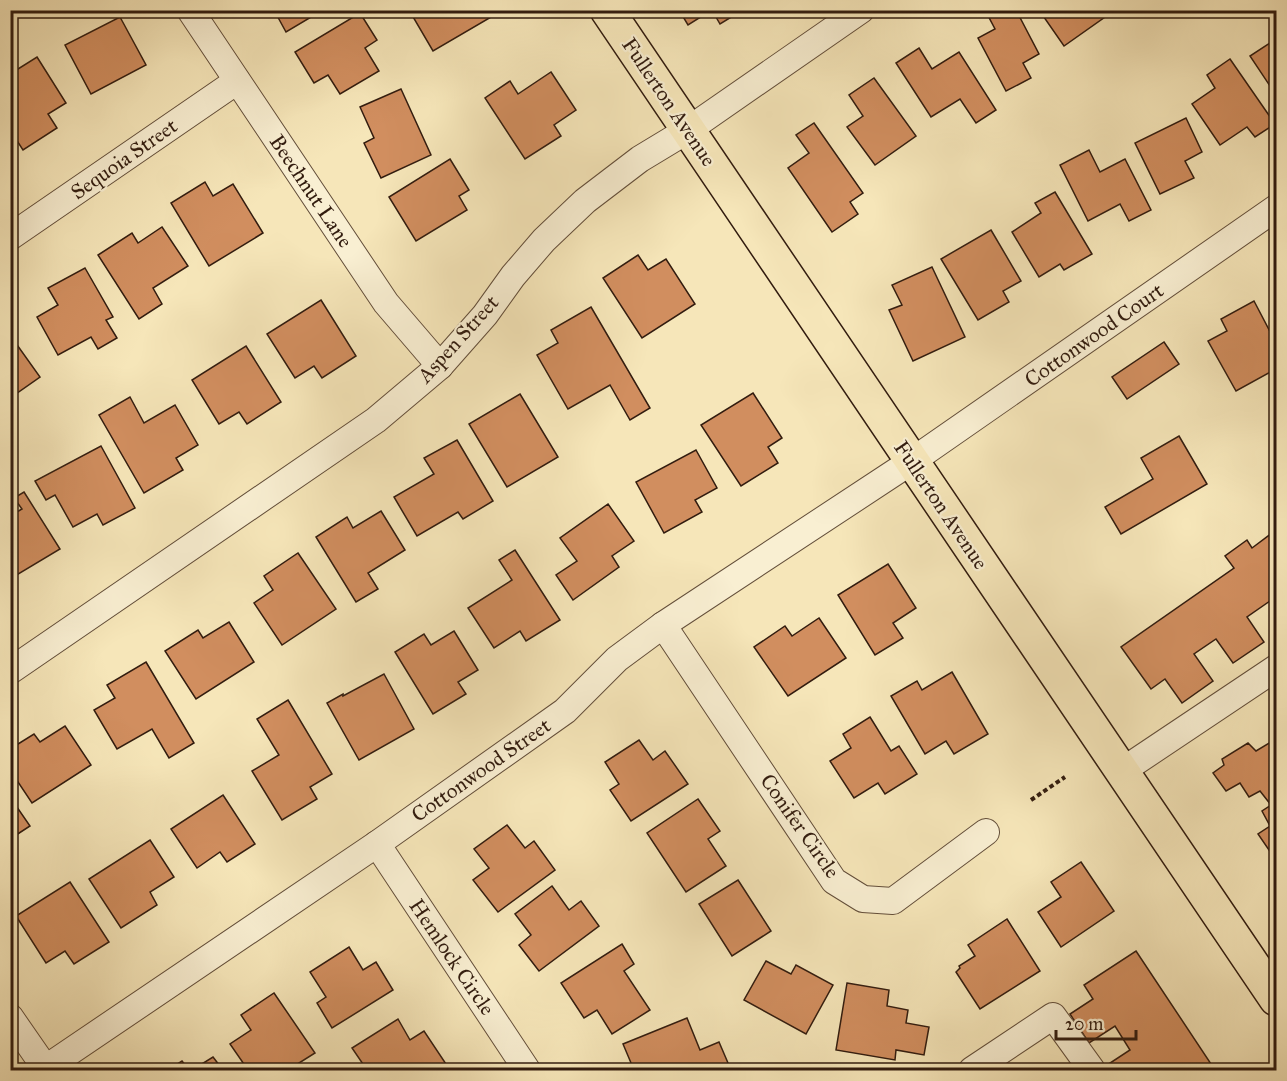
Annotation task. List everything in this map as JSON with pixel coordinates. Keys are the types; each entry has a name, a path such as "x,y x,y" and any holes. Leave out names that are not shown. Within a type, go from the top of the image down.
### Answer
{"main road":[{"name":"Fullerton Avenue","path":"607,10 1276,999"}],"street":[{"name":"Beechnut Lane","path":"190,10 386,303 440,366"},
{"name":"Aspen Street","path":"10,671 376,420 440,366 485,315 513,276 544,240 585,201 640,159 688,130 861,10"},
{"name":"Sequoia Street","path":"10,237 237,81"},
{"name":"Cottonwood Court","path":"912,461 1276,208"},
{"name":"Cottonwood Street","path":"44,1070 377,844 565,711 617,659 663,625 912,461"},
{"name":"Conifer Circle","path":"663,625 834,881 863,899 894,901 986,832"},
{"path":"1122,771 1276,668"},
{"name":"Hemlock Circle","path":"377,844 527,1071"},
{"path":"972,1071 1053,1016 1092,1071"},
{"path":"10,1017 44,1070"}],"path":[{"path":"1031,800 1065,777"}],"building":[{"path":"274,10 323,10 286,32"},
{"path":"409,10 496,10 498,13 433,51"},
{"path":"679,10 712,10 688,25"},
{"path":"712,10 743,10 720,24"},
{"path":"985,10 1016,10 1039,54 1023,63 1031,78 1006,91 978,38 995,29"},
{"path":"1039,10 1100,10 1105,17 1064,46"},
{"path":"360,13 377,40 365,48 379,71 340,94 328,75 314,83 295,52"},
{"path":"120,17 146,65 91,94 65,45"},
{"path":"1276,39 1276,95 1250,56"},
{"path":"919,48 932,69 959,52 996,110 976,123 960,99 931,117 896,63"},
{"path":"37,57 66,103 48,114 57,128 23,150 10,130 10,74"},
{"path":"1230,59 1275,124 1255,137 1247,127 1220,145 1192,104 1215,88 1207,75"},
{"path":"551,72 576,110 554,125 561,136 525,159 485,98 510,81 518,94"},
{"path":"874,78 916,136 875,165 847,127 863,116 849,95"},
{"path":"401,89 431,155 381,178 364,143 374,138 360,107"},
{"path":"1186,118 1202,152 1185,161 1194,178 1160,194 1135,143"},
{"path":"814,123 863,193 850,202 858,214 832,232 788,168 809,153 796,135"},
{"path":"1089,150 1100,172 1125,159 1151,210 1129,221 1120,204 1088,221 1060,165"},
{"path":"450,159 469,190 459,196 467,210 416,241 389,197"},
{"path":"205,182 213,196 233,184 263,233 209,266 171,203"},
{"path":"1055,192 1092,254 1064,270 1060,264 1039,277 1012,232 1041,213 1035,203"},
{"path":"162,227 188,266 153,288 162,304 139,319 98,255 132,233 138,243"},
{"path":"991,230 1021,281 1003,291 1009,302 978,320 941,259"},
{"path":"638,255 648,270 666,259 695,304 642,338 603,278"},
{"path":"932,267 965,337 913,361 889,310 902,305 892,285"},
{"path":"85,268 113,317 106,320 117,338 98,349 91,337 58,355 37,317 58,305 48,288"},
{"path":"321,300 356,356 322,378 314,366 295,378 267,334"},
{"path":"1254,301 1276,343 1276,369 1236,391 1208,341 1227,331 1221,319"},
{"path":"591,307 650,408 630,420 610,385 568,409 537,355 558,343 551,330"},
{"path":"10,335 40,377 10,398"},
{"path":"1164,342 1179,364 1127,399 1112,377"},
{"path":"246,346 281,402 247,424 239,412 219,424 192,380"},
{"path":"753,393 782,438 768,447 778,463 741,486 701,425"},
{"path":"520,394 558,457 507,487 469,424"},
{"path":"130,397 144,423 175,405 198,445 176,458 183,470 144,493 99,415"},
{"path":"1179,436 1207,484 1121,534 1105,507 1153,479 1141,458"},
{"path":"457,440 493,501 463,519 458,512 417,536 394,497 434,474 424,458"},
{"path":"101,446 135,508 103,525 97,514 73,527 55,495 46,500 35,481"},
{"path":"696,450 717,488 695,500 702,512 664,533 636,482"},
{"path":"24,492 60,549 10,579 10,516 22,509 14,498"},
{"path":"608,504 634,541 612,556 619,567 573,600 556,575 577,561 560,538"},
{"path":"381,511 405,550 368,573 378,589 356,602 316,537 347,517 353,528"},
{"path":"1276,530 1276,610 1270,601 1247,617 1264,642 1233,663 1216,639 1194,654 1213,681 1182,703 1165,679 1151,689 1121,647 1234,568 1225,556 1247,540 1252,548"},
{"path":"515,550 560,620 526,641 520,631 494,648 468,608 512,580 499,560"},
{"path":"298,553 336,609 282,645 254,603 273,590 264,576"},
{"path":"888,564 916,608 893,623 903,638 875,655 838,595"},
{"path":"819,618 846,658 788,696 754,647 785,626 792,636"},
{"path":"229,622 254,662 196,699 165,651 198,630 203,638"},
{"path":"454,631 478,670 458,682 466,694 433,714 395,652 424,634 431,645"},
{"path":"146,662 194,743 169,758 152,729 117,749 94,710 115,698 107,685"},
{"path":"952,672 988,734 954,754 946,741 925,754 891,696 917,681 922,690"},
{"path":"384,674 414,729 359,760 327,703"},
{"path":"288,700 332,774 310,787 317,799 282,820 252,771 279,755 257,719"},
{"path":"870,717 891,751 899,746 917,774 885,794 878,783 854,798 830,761 851,748 843,734"},
{"path":"65,726 91,765 32,803 10,770 10,749 34,734 40,742"},
{"path":"1276,739 1276,849 1271,853 1258,834 1270,826 1262,811 1271,805 1260,791 1249,797 1240,783 1226,791 1213,773 1224,765 1222,759 1248,743 1256,751"},
{"path":"639,740 653,760 665,751 688,784 631,821 610,790 619,784 605,762"},
{"path":"223,795 255,844 227,862 220,852 197,868 171,829"},
{"path":"10,797 30,826 10,839"},
{"path":"698,799 720,831 708,839 726,866 686,892 647,833"},
{"path":"507,825 525,848 534,841 555,870 498,912 473,880 489,868 474,849"},
{"path":"150,840 174,877 150,892 157,905 121,928 89,879"},
{"path":"1081,862 1114,911 1061,947 1038,912 1061,897 1051,882"},
{"path":"738,880 771,931 732,956 699,904"},
{"path":"70,882 109,942 74,964 65,951 46,963 16,916"},
{"path":"552,886 569,910 581,901 599,926 539,971 519,945 531,935 515,914"},
{"path":"1007,919 1040,971 980,1009 956,972 959,966 975,956 968,945"},
{"path":"622,944 634,964 624,971 650,1010 612,1034 597,1010 584,1018 561,983"},
{"path":"349,947 363,970 376,962 393,990 332,1028 317,1003 326,997 310,972"},
{"path":"1136,951 1215,1070 1110,1070 1107,1065 1130,1050 1115,1026 1089,1043 1070,1014 1093,999 1084,985"},
{"path":"766,961 791,974 796,965 833,985 806,1034 744,1000"},
{"path":"847,983 889,990 887,1006 908,1010 906,1023 929,1027 924,1055 896,1050 895,1060 836,1050"},
{"path":"274,993 315,1053 288,1070 248,1070 230,1044 251,1030 241,1015"},
{"path":"687,1018 700,1050 719,1042 731,1070 634,1070 623,1044"},
{"path":"398,1019 410,1040 424,1031 446,1064 436,1070 367,1070 352,1048"},
{"path":"213,1057 223,1070 192,1070"},
{"path":"182,1061 189,1070 168,1070"}]}
